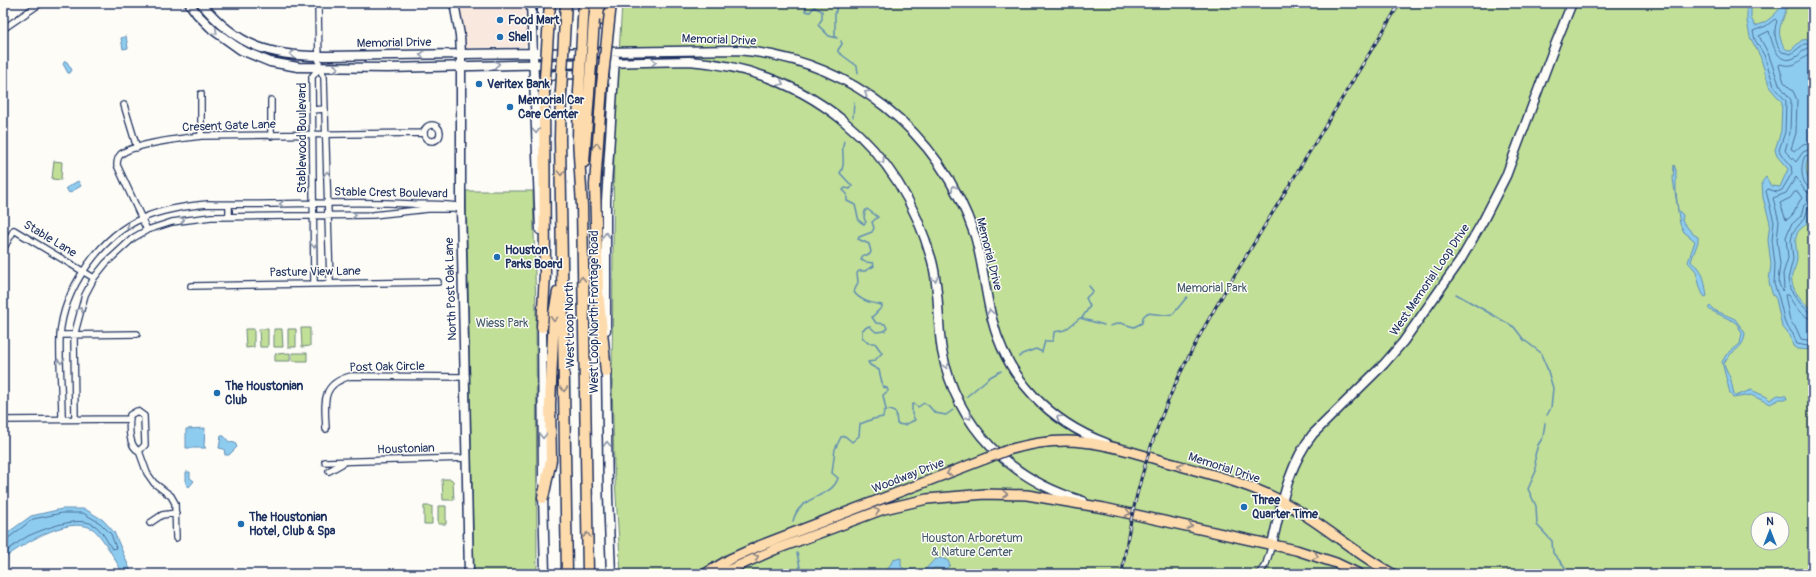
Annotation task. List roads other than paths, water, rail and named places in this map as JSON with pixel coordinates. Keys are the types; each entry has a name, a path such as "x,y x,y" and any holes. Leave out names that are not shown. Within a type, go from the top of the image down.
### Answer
{"highway":[{"path":"542,327 545,274 544,93 550,3"},
{"name":"West Loop North","path":"566,3 561,92 567,574"},
{"path":"584,3 584,92"},
{"path":"596,3 599,20 601,88"},
{"path":"584,92 604,3"},
{"path":"606,372 598,291 595,185 601,88 611,3"},
{"name":"West Loop North","path":"584,92 582,206 588,574"},
{"path":"543,498 551,460 550,404 554,314 562,266"}],"main road":[{"name":"Memorial Drive","path":"189,3 197,14 213,30 241,50 254,57 276,64 318,68 689,62 715,64 747,70 773,79 798,91 834,112 850,125 885,165 906,197 920,226 932,263 942,352 954,388 963,409 975,428 998,455 1026,477 1062,494 1104,508 1272,544 1313,555 1359,574"},
{"name":"Memorial Drive","path":"201,3 214,19 225,28 253,45 280,53 318,56 737,50 763,53 794,60 842,78 877,100 902,121 926,147 954,187 966,212 975,239 996,333 1008,361 1022,382 1046,409 1088,436 1128,451 1224,479 1282,502 1393,574"},
{"name":"North Post Oak Lane","path":"454,3 460,35 461,54 461,207 466,377 469,574"},
{"path":"531,3 538,53"},
{"path":"542,3 538,64 534,91 539,199 542,327 545,574"},
{"name":"West Memorial Loop Drive","path":"1272,544 1282,502 1295,463 1308,440 1384,364 1403,342 1460,261 1483,221 1508,172 1572,3"},
{"name":"West Loop North Frontage Road","path":"611,574 606,372 606,201 616,51"},
{"path":"403,67 450,58 461,54"},
{"path":"534,91 540,80 546,76 594,75 599,76 606,82 612,97"},
{"name":"Woodway Drive","path":"705,574 730,559 828,524 1008,450 1038,443 1064,441 1083,442 1128,451"},
{"name":"Woodway Drive","path":"720,574 828,524 904,503 967,495 1027,495 1104,508"}],"street":[{"path":"3,29 41,3"},
{"path":"318,3 318,68"},
{"name":"Stablewood Boulevard","path":"314,283 312,78 318,68 324,77 330,283"},
{"path":"201,94 201,136"},
{"path":"271,100 271,136"},
{"path":"124,105 138,148"},
{"path":"312,110 325,109"},
{"name":"Cresent Gate Lane","path":"147,230 116,165 122,154 138,148 174,139 201,136 424,133"},
{"name":"Stable Crest Boulevard","path":"62,419 60,335 68,304 83,271 112,239 141,219 169,209 188,206 375,202 453,205 461,207"},
{"path":"229,205 229,217"},
{"name":"Stable Crest Boulevard","path":"75,418 74,336 85,295 94,278 121,249 147,230 172,222 190,219 373,215 428,209 453,209 461,207"},
{"name":"Stable Lane","path":"3,249 14,230 94,278"},
{"name":"Pasture View Lane","path":"191,286 438,282"},
{"path":"60,335 136,334"},
{"name":"Post Oak Circle","path":"326,429 325,402 327,391 340,379 351,376 466,377"},
{"path":"139,451 145,445 144,416 137,411 132,412 130,418 131,444 139,451 147,473 154,483 171,496 175,503 176,538"},
{"path":"3,420 130,418"},
{"name":"Houstonian","path":"326,462 467,458"},
{"name":"Houstonian","path":"329,471 345,462"},
{"path":"150,523 162,515 176,513"},
{"path":"1258,574 1266,564 1272,544"}],"water":[{"path":"1747,3 1751,3 1751,18 1755,26 1768,20 1775,14 1783,3 1786,3 1785,13 1780,26 1780,36 1786,49 1791,50 1802,40 1811,39 1813,41 1813,158 1808,159 1806,169 1812,191 1813,203 1809,220 1798,231 1796,237 1797,260 1792,275 1792,280 1798,295 1813,311 1813,350 1797,349 1793,346 1790,336 1782,326 1776,299 1772,293 1769,282 1771,264 1768,240 1770,222 1763,198 1762,182 1766,177 1771,186 1780,187 1788,169 1777,156 1775,150 1781,131 1782,102 1770,88 1760,56 1750,37 1747,21"},
{"path":"126,36 128,48 123,49 121,38"},
{"path":"65,61 72,70 70,73 68,73 63,64"},
{"path":"1674,165 1676,170 1678,210 1683,215 1682,221 1693,234 1698,237 1698,242 1691,261 1698,267 1702,274 1707,296 1705,297 1695,270 1688,262 1695,241 1684,232 1680,224 1673,179"},
{"path":"78,181 81,186 69,193 66,188"},
{"path":"1710,306 1714,310 1735,319 1745,333 1742,344 1726,359 1724,364 1731,380 1734,395 1736,396 1751,390 1767,397 1770,400 1778,395 1786,396 1787,399 1780,399 1770,404 1751,395 1733,398 1730,393 1722,362 1726,355 1740,344 1742,333 1737,324 1710,310 1708,308"},
{"path":"205,428 204,446 206,448 186,448 186,429"},
{"path":"221,436 224,436 229,442 235,443 237,447 229,455 225,455 224,449 219,448"},
{"path":"186,472 190,472 190,478 194,481 189,487 186,484"},
{"path":"62,509 85,509 103,520 114,532 132,574 122,574 107,546 95,530 81,525 57,529 45,534 3,559 3,536 31,516"},
{"path":"901,558 901,566 904,569 920,571 925,570 935,560 941,558 948,561 950,565 945,569 934,568 929,573 924,574 877,574 886,572 893,560"}],"waterway":[{"path":"798,3 803,3"},
{"path":"805,3 807,4 805,11 810,12 814,7 822,11 822,19 818,25 829,36 837,38"},
{"path":"835,37 835,14 838,3"},
{"path":"841,41 842,44 838,52 857,66 858,73"},
{"path":"853,117 854,102"},
{"path":"844,141 843,166 840,173 852,186 850,189 845,188 843,190 847,194 847,201 855,205 859,221 864,224 866,222 864,218 865,211 867,209 878,217 872,222 874,228 872,232 859,237 858,239 869,244 871,252 869,255 863,255 861,260 873,263 874,266 857,273 858,282 854,292 863,300 882,305 882,307 872,317 876,323 885,324 887,328 885,331 876,332 869,326 862,330 862,337 868,343 875,343 882,353 874,361 868,362 870,365 879,370 883,387 887,388 888,391 883,395 886,410"},
{"path":"1433,275 1438,279"},
{"path":"1082,318 1090,306 1086,298 1093,291 1089,286"},
{"path":"1456,294 1514,327 1524,340 1540,352 1553,388 1551,408 1547,415"},
{"path":"1110,326 1120,323 1134,327 1142,323 1143,317 1147,313 1165,315 1173,314 1187,297"},
{"path":"1019,357 1022,354 1036,349 1042,352 1045,341 1053,341 1054,332 1065,330 1080,318 1104,325"},
{"path":"966,397 990,377 1001,371"},
{"path":"793,521 797,512 802,506 808,501 823,494 834,485 838,478 832,473 835,449 841,437 845,436 852,442 859,436 860,424 883,417 884,411 891,410 896,413 897,424 904,425 915,420 912,414 912,405 914,404 918,407 924,403 928,405 935,413 946,415 953,410"},
{"path":"1545,423 1543,437 1538,445 1535,455 1536,471 1528,489 1536,506 1537,525 1552,541 1553,553 1565,567 1566,574"},
{"path":"795,574 800,567 797,553"}],"railway":[{"path":"1122,574 1136,497 1143,472 1169,398 1190,353 1225,292 1400,3"}],"place":[{"name":"Food Mart","path":"500,20"},
{"name":"Shell","path":"500,37"},
{"name":"Veritex Bank","path":"479,84"},
{"name":"Memorial Car Care Center","path":"510,107"},
{"name":"Houston Parks Board","path":"497,257"},
{"name":"The Houstonian Club","path":"217,393"},
{"name":"Three Quarter Time","path":"1244,507"},
{"name":"The Houstonian Hotel, Club & Spa","path":"241,524"}],"park label":[{"name":"Memorial Park","path":"1212,288"},
{"name":"Wiess Park","path":"502,323"},
{"name":"Houston Arboretum & Nature Center","path":"972,545"}]}
